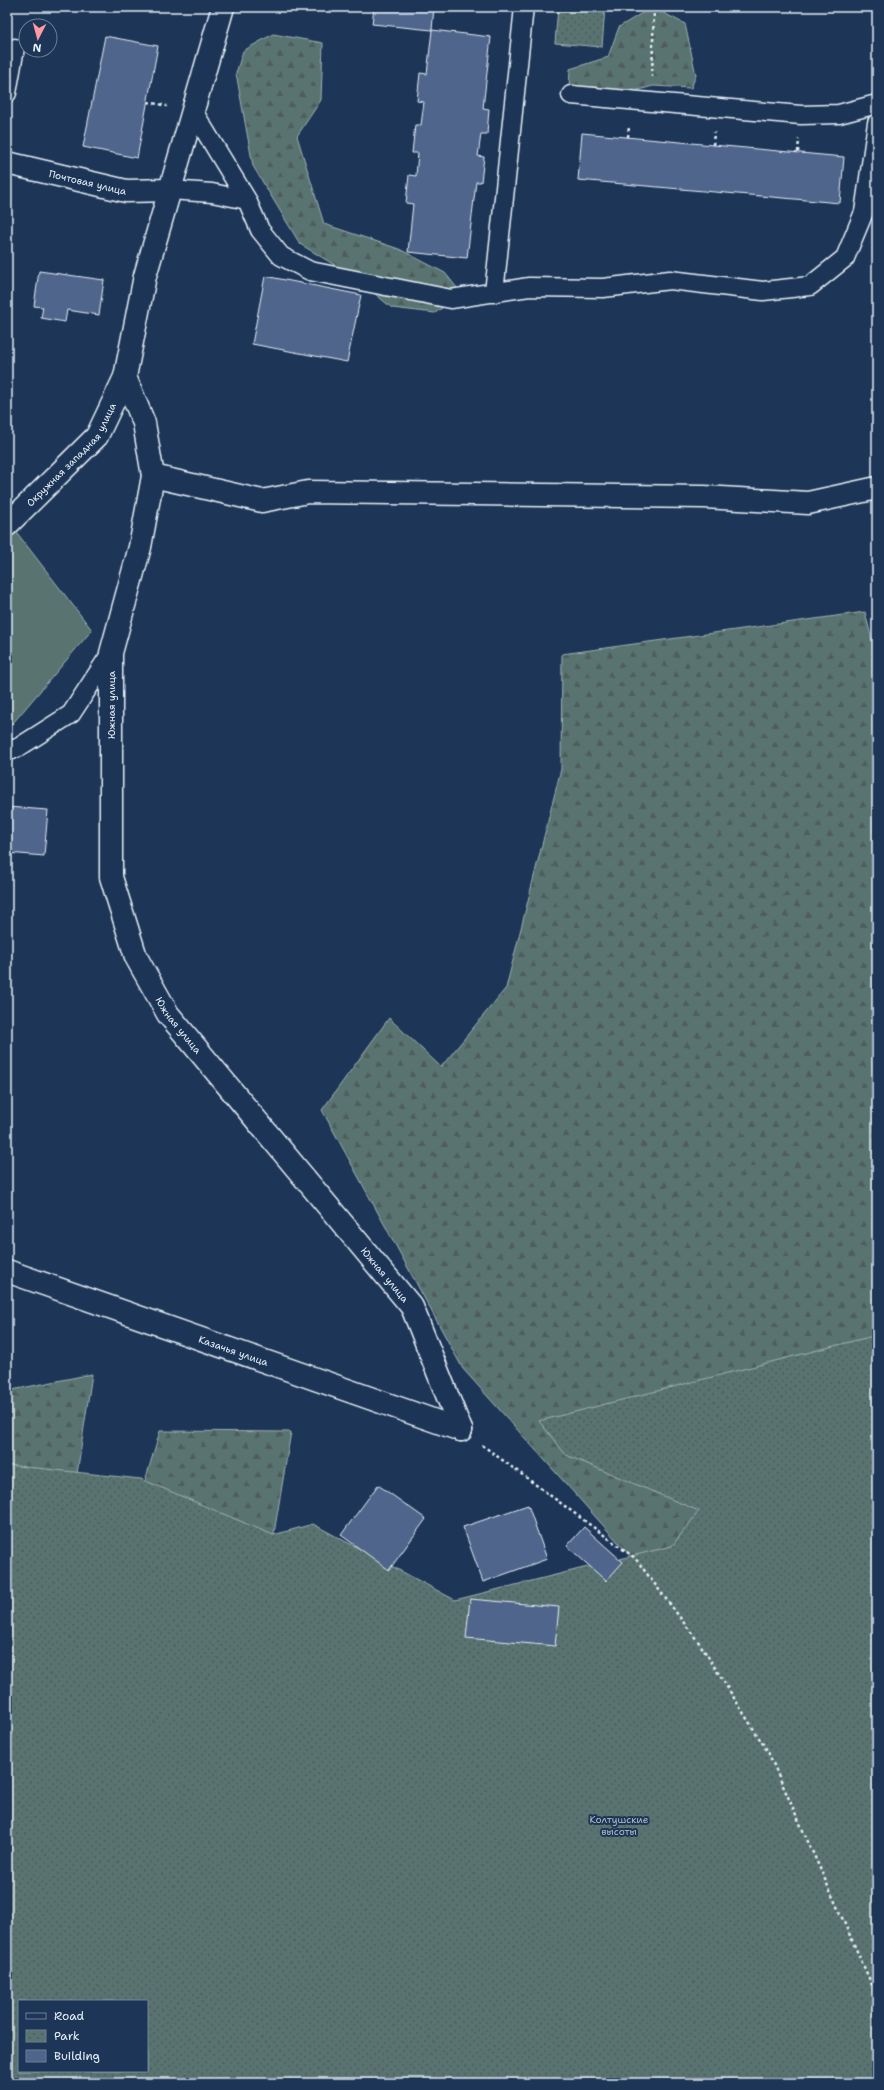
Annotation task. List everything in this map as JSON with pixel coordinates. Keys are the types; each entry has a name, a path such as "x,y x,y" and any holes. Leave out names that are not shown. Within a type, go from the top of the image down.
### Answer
{"street":[{"name":"Окружная западная улица","path":"7,525 97,436 126,377 145,276 223,7"},
{"name":"Почтовая улица","path":"7,163 126,191 170,190"},
{"path":"126,377 144,423 153,476 262,501 308,492 704,497 808,503 877,488"},
{"name":"Южная улица","path":"153,476 140,547 111,654 111,877 136,957 168,1014 412,1307 461,1430"},
{"name":"Казачья улица","path":"7,1271 461,1430"}],"lane":[{"path":"494,293 524,7"},
{"path":"7,93 16,48"},
{"path":"571,95 801,115 839,114 877,104"},
{"path":"193,111 247,200 260,230 281,256 310,271 452,299 529,287 603,288 670,280 763,291 810,286 846,258 864,212 877,123"},
{"path":"170,190 212,193 247,200"},
{"path":"7,752 71,714 111,654"}],"path":[{"path":"651,102 654,7"},
{"path":"461,1430 635,1558 700,1644 768,1752 877,1996"}],"green space":[{"path":"558,7 605,7 602,47 555,43"},
{"path":"652,7 685,24 696,75 691,88 653,86 617,96 569,88 570,69 608,57 619,27"},
{"path":"273,34 323,43 321,100 297,136 324,224 399,249 445,273 462,294 435,313 392,308 356,278 300,244 253,166 236,73 243,51"},
{"path":"7,520 92,630 7,730"},
{"path":"865,612 877,660 877,2083 7,2083 7,1391 92,1374 65,1554 125,1548 160,1431 291,1432 267,1575 387,1628 669,1599 463,1369 322,1110 389,1018 441,1067 506,988 561,769 562,654"},
{"name":"Колтушские высоты","path":"877,1335 877,2083 7,2083 7,1465 141,1479 273,1535 313,1524 455,1600 672,1546 699,1511 566,1455 539,1421"}],"building":[{"path":"374,7 434,7 432,30 372,24"},
{"path":"432,30 491,37 483,108 489,109 487,134 481,134 478,156 484,157 481,182 476,182 467,258 408,252 413,204 406,203 409,175 416,176 418,153 412,153 415,125 421,125 424,102 417,101 420,73 427,74"},
{"path":"105,36 158,46 137,158 83,147"},
{"path":"582,133 844,157 840,203 578,180"},
{"path":"39,271 104,280 99,315 67,310 65,322 41,318 43,307 34,306"},
{"path":"265,276 361,295 347,362 252,344"},
{"path":"7,807 48,810 44,856 7,853"},
{"path":"378,1485 426,1519 389,1570 341,1535"},
{"path":"528,1505 547,1559 483,1582 463,1527"},
{"path":"584,1527 623,1562 606,1581 567,1546"},
{"path":"470,1599 559,1607 555,1646 466,1638"}]}
